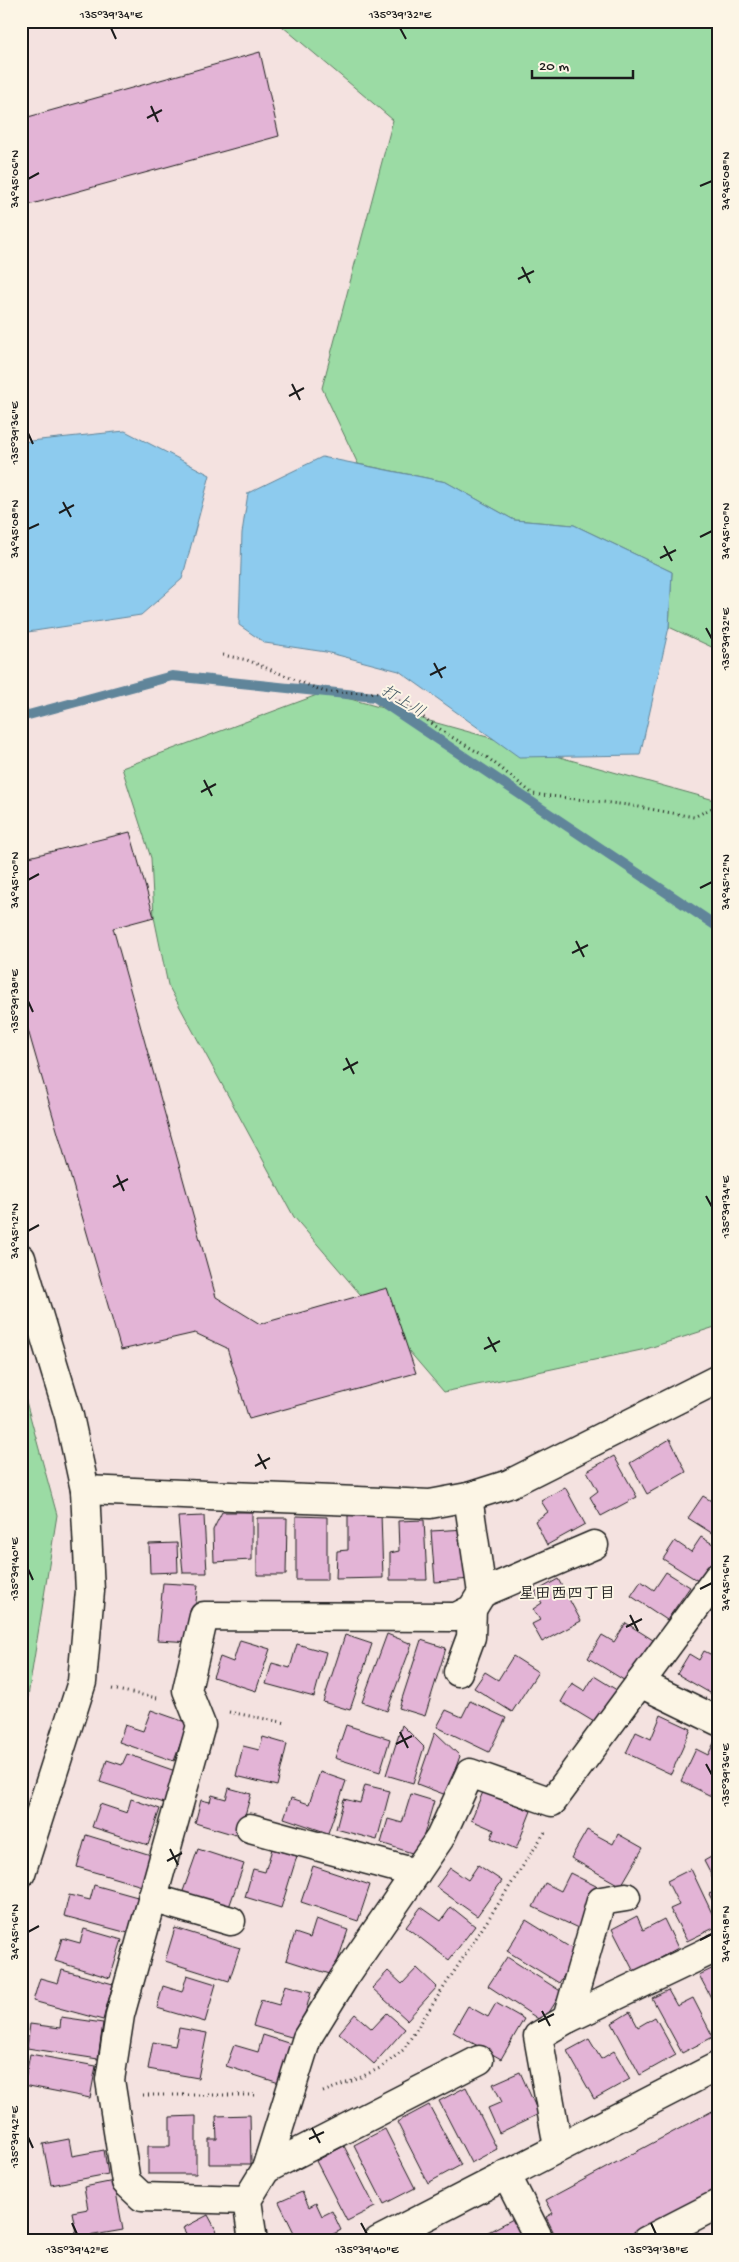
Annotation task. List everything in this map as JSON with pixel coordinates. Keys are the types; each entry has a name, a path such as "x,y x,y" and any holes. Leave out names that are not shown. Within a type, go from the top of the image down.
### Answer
{"street":[{"path":"21,1258 69,1416 85,1490 90,1591 82,1682 21,1873"},
{"path":"85,1490 430,1504 468,1498 509,1484 716,1382"},
{"path":"458,1672 471,1637 477,1601 468,1498"},
{"path":"247,2200 142,2197 126,2182 110,2080 120,2015 201,1725 187,1690 204,1616 456,1617 477,1601 594,1545"},
{"path":"253,2241 247,2200 266,2169 307,2038 344,1978 440,1838 470,1773 552,1802 718,1577"},
{"path":"640,1683 718,1721"},
{"path":"250,1828 416,1873"},
{"path":"567,2019 602,1901 626,1897"},
{"path":"152,1898 231,1921"},
{"path":"558,2147 538,2036 567,2019 718,1947"},
{"path":"266,2169 479,2060"},
{"path":"378,2241 718,2066"},
{"path":"506,2174 540,2241"},
{"path":"646,2241 718,2204"}],"path":[{"path":"223,655 247,660 325,692 388,692 450,736 488,758 533,794 628,805 694,817 718,805"},
{"path":"113,2095 289,2096 315,2094 382,2068 403,2050 554,1819 552,1802"}],"green space":[{"path":"276,21 718,21 718,650 669,627 672,572 574,525 514,520 446,482 358,464 322,388 393,120"},
{"path":"325,692 718,801 718,1326 646,1349 444,1392 294,1217 168,985 154,917 151,858 122,768"},
{"path":"21,1383 57,1515 21,1740"}],"water":[{"path":"125,431 210,475 182,579 141,615 21,633 21,442"},
{"path":"322,457 446,482 514,520 574,525 672,572 669,627 640,755 519,757 399,671 326,652 265,643 239,625 242,533 248,493"}],"building":[{"path":"260,52 279,136 21,207 21,119"},
{"path":"130,832 154,917 113,928 216,1297 260,1324 387,1288 416,1373 249,1419 227,1348 195,1333 121,1350 21,1006 21,859"},
{"path":"670,1439 686,1472 647,1494 630,1463"},
{"path":"614,1456 637,1497 601,1516 590,1497 598,1491 587,1471"},
{"path":"565,1487 585,1524 547,1545 535,1521 548,1512 541,1501"},
{"path":"703,1496 718,1505 718,1537 688,1518"},
{"path":"222,1512 252,1512 252,1560 214,1562 213,1530"},
{"path":"381,1513 383,1578 336,1579 337,1551 348,1550 348,1514"},
{"path":"204,1516 207,1573 183,1573 178,1517"},
{"path":"296,1516 327,1517 327,1580 296,1580"},
{"path":"257,1518 287,1518 286,1575 257,1575"},
{"path":"424,1520 427,1580 390,1580 390,1553 399,1551 398,1521"},
{"path":"467,1529 471,1579 435,1582 431,1531"},
{"path":"701,1537 718,1547 718,1562 703,1584 663,1559 675,1541 691,1552"},
{"path":"177,1543 178,1572 150,1573 149,1544"},
{"path":"666,1572 690,1587 667,1620 631,1596 641,1581 654,1590"},
{"path":"558,1579 581,1621 542,1642 532,1624 540,1620 533,1609 542,1603 535,1592"},
{"path":"163,1583 198,1585 191,1642 157,1640"},
{"path":"626,1623 653,1640 627,1682 588,1658 602,1635 614,1642"},
{"path":"387,1634 412,1644 387,1711 362,1702"},
{"path":"345,1635 372,1644 350,1710 323,1702"},
{"path":"240,1640 270,1649 256,1691 213,1677 220,1657 233,1662"},
{"path":"421,1640 446,1648 425,1716 399,1708"},
{"path":"297,1644 326,1652 314,1697 266,1684 272,1663 290,1668"},
{"path":"718,1646 717,1697 677,1674 689,1654 699,1660 704,1651 712,1655"},
{"path":"513,1656 538,1672 512,1712 474,1688 485,1672 498,1680"},
{"path":"594,1676 620,1692 599,1725 561,1702 572,1683 585,1691"},
{"path":"470,1701 506,1718 489,1752 437,1727 446,1710 462,1717"},
{"path":"151,1710 188,1723 174,1761 119,1742 125,1725 143,1731"},
{"path":"661,1715 691,1729 671,1774 626,1753 636,1732 651,1739"},
{"path":"346,1725 390,1739 380,1772 335,1758"},
{"path":"402,1725 424,1747 413,1783 386,1775"},
{"path":"435,1732 460,1756 446,1795 417,1784"},
{"path":"263,1737 287,1744 277,1786 236,1776 243,1746 259,1750"},
{"path":"716,1739 718,1740 718,1793 715,1798 681,1781 696,1749 708,1755"},
{"path":"127,1754 178,1772 167,1804 100,1782 107,1760 122,1765"},
{"path":"320,1772 346,1781 328,1833 284,1818 291,1798 309,1804"},
{"path":"365,1785 390,1791 377,1840 336,1829 344,1799 360,1803"},
{"path":"229,1788 251,1794 239,1836 195,1823 201,1800 210,1802 212,1795 226,1799"},
{"path":"483,1792 531,1811 516,1849 491,1838 494,1830 471,1820"},
{"path":"411,1794 434,1801 418,1855 381,1843 388,1819 402,1823"},
{"path":"131,1799 160,1809 148,1845 92,1827 100,1804 127,1813"},
{"path":"587,1830 613,1844 618,1834 643,1848 621,1886 571,1858"},
{"path":"86,1835 151,1855 142,1886 77,1867"},
{"path":"198,1849 244,1864 228,1910 182,1894"},
{"path":"272,1849 297,1856 281,1908 245,1897 253,1869 265,1872"},
{"path":"718,1853 718,1888 704,1861"},
{"path":"478,1865 502,1881 477,1916 436,1887 450,1868 468,1880"},
{"path":"313,1866 370,1885 358,1921 301,1902"},
{"path":"691,1869 718,1926 687,1941 670,1909 679,1905 667,1881"},
{"path":"570,1873 598,1887 578,1928 533,1907 545,1883 561,1891"},
{"path":"94,1885 141,1898 132,1934 64,1916 69,1895 90,1900"},
{"path":"718,1890 718,1911 709,1894"},
{"path":"421,1907 441,1921 451,1907 475,1926 449,1960 406,1927"},
{"path":"637,1916 643,1930 664,1919 678,1948 634,1972 612,1929"},
{"path":"316,1919 348,1930 333,1975 286,1960 295,1933 310,1938"},
{"path":"526,1920 579,1953 559,1983 507,1951"},
{"path":"175,1928 240,1948 229,1981 165,1961"},
{"path":"84,1929 122,1940 110,1978 55,1961 62,1938 80,1943"},
{"path":"507,1957 562,1992 543,2022 488,1986"},
{"path":"718,1966 718,2011 699,1975"},
{"path":"417,1968 437,1987 407,2020 372,1988 388,1971 402,1984"},
{"path":"62,1970 113,1984 103,2020 33,2001 40,1978 58,1983"},
{"path":"187,1975 216,1984 205,2022 157,2008 163,1986 182,1992"},
{"path":"285,1985 311,1992 298,2039 253,2026 261,2000 279,2005"},
{"path":"668,1990 677,2006 693,1998 713,2037 682,2053 652,1998"},
{"path":"496,2003 524,2019 501,2059 453,2032 468,2006 488,2017"},
{"path":"630,2012 638,2027 655,2017 676,2055 640,2075 612,2023"},
{"path":"387,2013 405,2029 374,2064 339,2033 355,2014 372,2029"},
{"path":"61,2017 103,2023 98,2059 27,2048 30,2024 60,2028"},
{"path":"179,2028 207,2033 198,2078 148,2069 153,2042 175,2046"},
{"path":"263,2035 291,2044 279,2083 226,2066 234,2045 258,2052"},
{"path":"589,2039 601,2059 614,2051 630,2079 594,2099 567,2051"},
{"path":"30,2054 96,2066 90,2098 24,2085"},
{"path":"520,2072 539,2114 499,2133 488,2108 502,2102 493,2084"},
{"path":"466,2087 497,2149 471,2163 439,2101"},
{"path":"429,2105 461,2165 428,2183 397,2122"},
{"path":"718,2108 718,2190 623,2241 558,2241 546,2217 553,2213 546,2200"},
{"path":"250,2115 251,2164 209,2164 209,2139 217,2139 216,2116"},
{"path":"196,2116 196,2174 148,2174 148,2146 170,2146 170,2117"},
{"path":"385,2129 415,2188 384,2204 354,2145"},
{"path":"69,2139 72,2156 104,2150 108,2174 51,2185 43,2144"},
{"path":"344,2146 375,2207 347,2221 316,2161"},
{"path":"114,2181 123,2230 77,2238 72,2212 88,2209 84,2187"},
{"path":"302,2192 309,2207 316,2203 322,2216 332,2211 341,2230 320,2241 298,2241 279,2202"},
{"path":"208,2215 222,2241 190,2241 183,2228"},
{"path":"515,2218 527,2241 471,2241"}],"waterway":[{"name":"打上川","path":"21,717 172,676 375,697 718,927"}],"district":[{"name":"星田西四丁目","path":"567,1592"}]}
